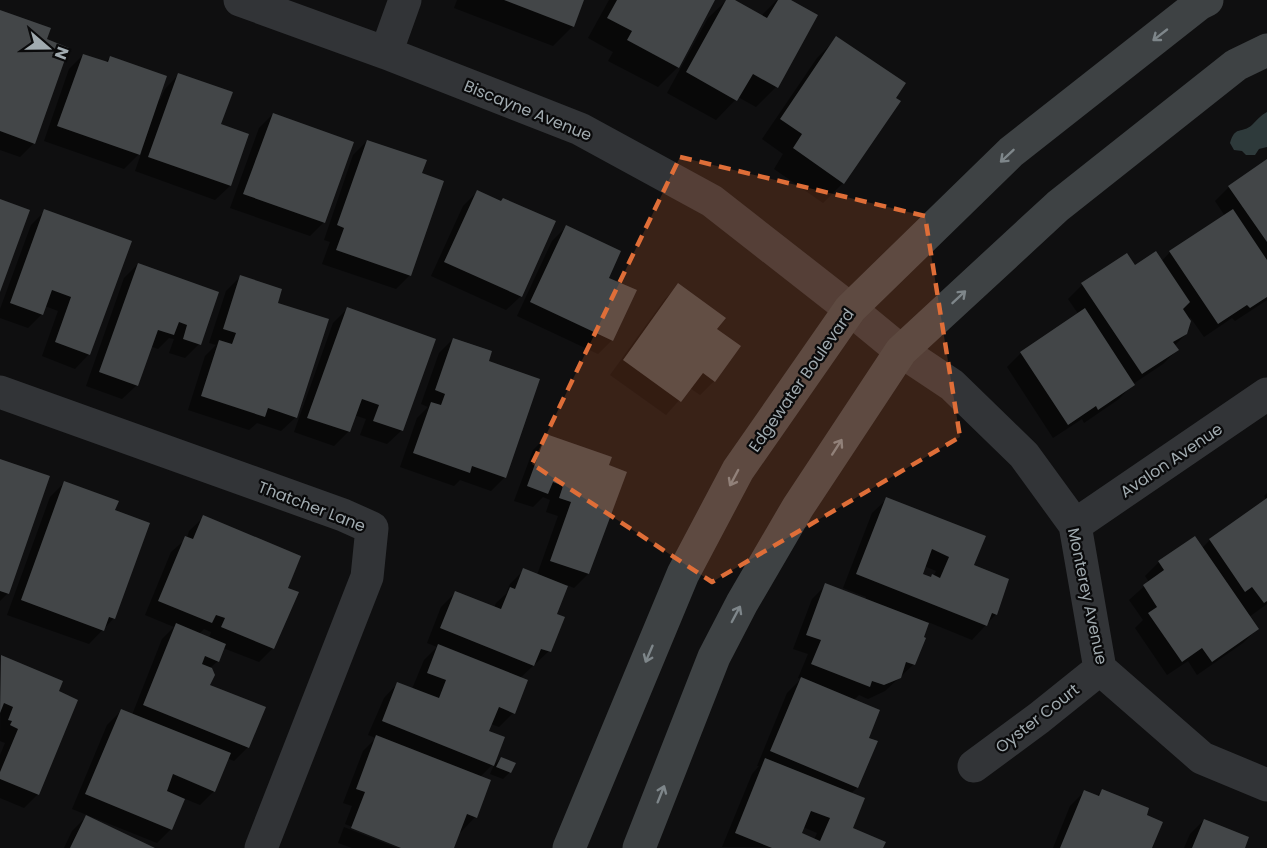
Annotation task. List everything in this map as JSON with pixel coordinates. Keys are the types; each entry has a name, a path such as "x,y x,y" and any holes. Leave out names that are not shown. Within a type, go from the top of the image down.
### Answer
{"street":[{"name":"Biscayne Avenue","path":"240,0 386,53 580,129 712,201 849,309"},
{"path":"386,53 405,0"},
{"name":"Edgewater Boulevard","path":"569,848 639,677 689,564 738,470 849,309 1011,152 1207,0"},
{"path":"639,848 714,657 798,507 901,351 1058,206 1236,65 1267,50"},
{"name":"Monterey Avenue","path":"849,309 901,351 952,385 1023,455 1075,525 1100,669 1202,758 1267,785"},
{"name":"Thatcher Lane","path":"0,392 332,511 372,528 367,577 261,848"},
{"name":"Avalon Avenue","path":"1075,525 1267,394"},
{"name":"Oyster Court","path":"974,766 1040,718 1100,669"}],"highlighted area":[{"path":"680,157 925,216 960,437 712,582 532,464"}],"shaded area":[{"path":"1267,112 1267,147 1259,149 1255,155 1246,155 1242,151 1234,150 1230,143 1234,134 1248,128"}],"building":[{"path":"504,0 584,0 574,27"},
{"path":"617,0 715,0 679,68 627,40 632,31 607,18"},
{"path":"726,0 735,0 767,18 778,0 791,0 818,15 778,88 753,74 737,101 686,72"},
{"path":"0,10 51,28 47,39 69,48 35,144 0,131"},
{"path":"836,36 906,83 896,98 901,101 844,184 793,148 802,134 780,119"},
{"path":"83,54 108,62 110,56 167,76 140,155 57,126"},
{"path":"178,73 233,92 221,124 249,134 231,186 148,157"},
{"path":"273,113 354,142 325,223 243,194"},
{"path":"367,140 427,160 422,173 444,181 411,276 336,250 344,228 337,225"},
{"path":"1267,159 1267,242 1228,186"},
{"path":"477,190 501,201 503,198 556,221 522,297 444,262"},
{"path":"0,199 30,210 0,292"},
{"path":"44,209 132,241 90,355 55,342 71,297 52,290 43,315 10,303"},
{"path":"1233,209 1267,260 1267,297 1250,308 1247,305 1218,324 1169,251"},
{"path":"566,225 621,251 609,278 637,290 613,341 530,302"},
{"path":"1156,251 1190,302 1183,309 1191,321 1187,334 1173,342 1179,350 1142,374 1081,283 1127,253 1135,265"},
{"path":"138,263 219,292 201,345 183,339 187,325 179,322 174,335 158,330 138,386 99,372"},
{"path":"240,275 282,289 278,303 329,319 297,418 268,408 265,417 201,396 219,340 232,344 236,333 223,329"},
{"path":"678,283 726,318 717,329 741,346 715,382 703,373 681,402 623,360"},
{"path":"347,307 436,339 403,431 373,421 379,405 362,399 350,432 307,418"},
{"path":"1085,308 1135,385 1098,410 1096,406 1068,425 1020,352"},
{"path":"453,338 492,351 489,361 540,379 506,478 472,466 470,473 413,453 431,402 441,405 445,394 435,390"},
{"path":"546,434 612,457 609,465 627,472 589,574 550,561 571,502 559,498 563,486 553,482 548,494 527,486"},
{"path":"0,459 50,476 9,594 0,591"},
{"path":"64,481 119,501 115,510 150,523 115,619 109,617 104,631 21,600"},
{"path":"886,497 986,536 974,565 1009,579 997,615 992,613 987,626 856,574","holes":["932,549 949,557 940,578 932,574 931,577 923,574"]},
{"path":"1267,498 1267,601 1264,603 1252,587 1245,592 1209,539"},
{"path":"203,515 301,556 288,588 299,592 274,649 221,627 225,618 216,615 212,623 158,601 185,536 193,539"},
{"path":"1195,536 1259,629 1212,662 1202,648 1182,662 1148,613 1157,607 1143,585 1164,570 1158,561"},
{"path":"523,568 568,586 557,614 565,617 551,652 541,649 534,666 440,628 455,591 501,609 510,587 515,589"},
{"path":"825,583 929,623 924,637 926,638 915,665 906,662 901,678 884,685 872,681 870,687 811,664 821,640 806,635"},
{"path":"176,623 226,644 219,662 205,656 202,664 212,668 215,675 210,685 266,707 249,748 143,705"},
{"path":"438,644 528,680 515,714 499,707 489,731 505,737 494,766 382,721 397,682 439,698 446,680 427,673"},
{"path":"1,655 63,681 59,691 78,700 39,795 0,779 0,772 18,729 10,725 12,721 8,720 13,707 4,703 0,713"},
{"path":"801,677 880,710 869,738 878,741 858,788 770,751"},
{"path":"121,709 231,753 215,792 173,774 167,791 185,799 172,830 85,794"},
{"path":"376,735 491,780 477,818 467,814 454,848 401,848 351,828 365,792 356,789"},
{"path":"501,757 516,763 511,773 496,767"},
{"path":"765,758 865,798 853,828 886,842 883,848 772,848 735,833","holes":["811,811 830,818 820,841 802,833"]},
{"path":"1102,789 1149,808 1147,815 1163,822 1152,848 1060,848 1084,790 1099,796"},
{"path":"86,815 155,848 70,848"},
{"path":"1204,819 1249,837 1245,848 1192,848"}]}
